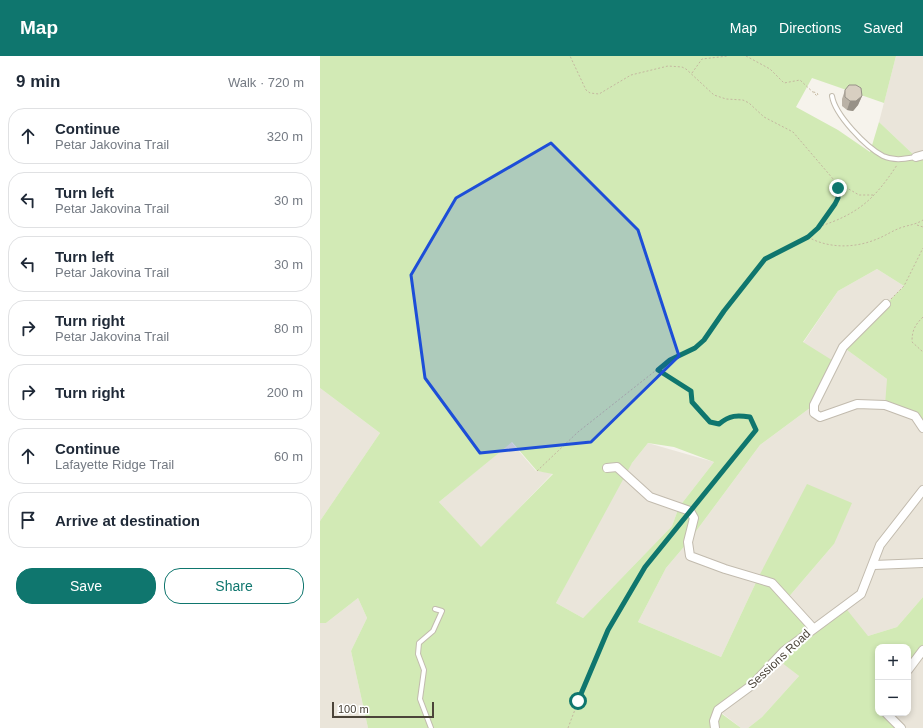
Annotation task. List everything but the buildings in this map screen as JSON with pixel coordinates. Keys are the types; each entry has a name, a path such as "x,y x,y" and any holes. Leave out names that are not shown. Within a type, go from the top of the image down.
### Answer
{"street":[{"path":"886,304 843,346 814,405 814,413 820,417 857,404 885,405 915,416 923,428"},
{"path":"607,468 616,467 650,498 690,511"},
{"path":"813,628 861,594 874,565 880,545 923,490"},
{"name":"Sessions Road","path":"690,511 694,518 688,542 690,556 724,569 772,582 813,628 784,651 752,685 718,710 714,721 715,728"},
{"path":"874,565 923,563"},
{"path":"911,666 923,650"},
{"path":"889,716 901,728"}],"lane":[{"path":"832,96 835,108 854,132 883,156 900,160 919,156"},
{"path":"431,728 420,699 424,670 418,654 419,643 433,631 442,612 435,609"}],"path":[{"path":"536,471 568,442 670,360 695,348 704,340 724,311 765,259 808,237 818,228 838,198 838,188 834,180 793,132 764,117 749,103 743,100 726,100 714,96 686,69 668,66 631,75 599,94 590,93 586,90 570,56"},
{"path":"691,74 702,59 728,56"},
{"path":"746,56 770,70 784,83 800,80 812,91"},
{"path":"818,228 852,214 875,195 900,160"},
{"path":"834,180 860,194 868,196 875,195"},
{"path":"808,237 817,242 841,246 862,244 899,228 916,225 923,220"},
{"path":"916,225 923,227"},
{"path":"886,304 904,286 923,248"},
{"path":"923,317 915,324 912,342 923,352"},
{"path":"568,728 588,674 608,630 645,567 756,430 750,417 738,415 727,418 719,424 710,422 692,402 691,391 658,370"}],"highlighted area":[{"path":"551,143 638,230 679,356 591,442 480,453 425,378 411,275 456,198"}],"shaded area":[{"path":"896,56 923,56 923,155 916,157 879,122"},
{"path":"877,269 904,286 843,347 887,379 923,428 923,597 897,627 868,636 813,628 787,599 834,544 758,578 721,657 638,622 666,568 688,542 760,445 814,405 803,343 838,291"},
{"path":"320,388 380,433 320,521"},
{"path":"511,442 536,471 553,473 481,548 439,502"},
{"path":"648,443 714,462 679,507 672,526 583,618 556,603 624,473"},
{"path":"358,598 367,618 351,651 368,728 320,728 320,623 326,623"},
{"path":"923,650 923,728 901,728 889,716 911,716 911,666"},
{"path":"777,658 799,676 762,717 748,728 741,728 718,710"}],"green space":[{"path":"320,56 896,56 884,103 812,78 796,107 838,130 870,152 879,122 916,157 923,155 923,428 915,416 885,405 887,379 843,347 904,286 877,269 838,291 803,342 835,362 814,405 760,445 688,542 666,568 638,622 721,657 758,578 807,484 852,503 834,544 787,599 813,628 844,606 868,636 897,627 923,597 923,650 911,666 911,644 875,644 875,716 889,716 901,728 748,728 762,717 799,676 777,659 718,711 741,728 368,728 351,651 367,618 358,598 326,623 320,623 320,521 380,433 320,388","holes":["512,442 537,471 553,474 481,547 439,502","648,443 674,447 714,462 679,507 672,526 583,618 556,603 632,463"]}],"route":[{"path":"578,701 588,674 608,630 645,567 704,492 756,430 750,417 738,415 727,418 719,424 710,422 692,402 691,391 673,378 658,370 670,360 695,348 704,340 724,311 765,259 775,252 808,237 818,228 835,204 838,198 838,188"}]}
